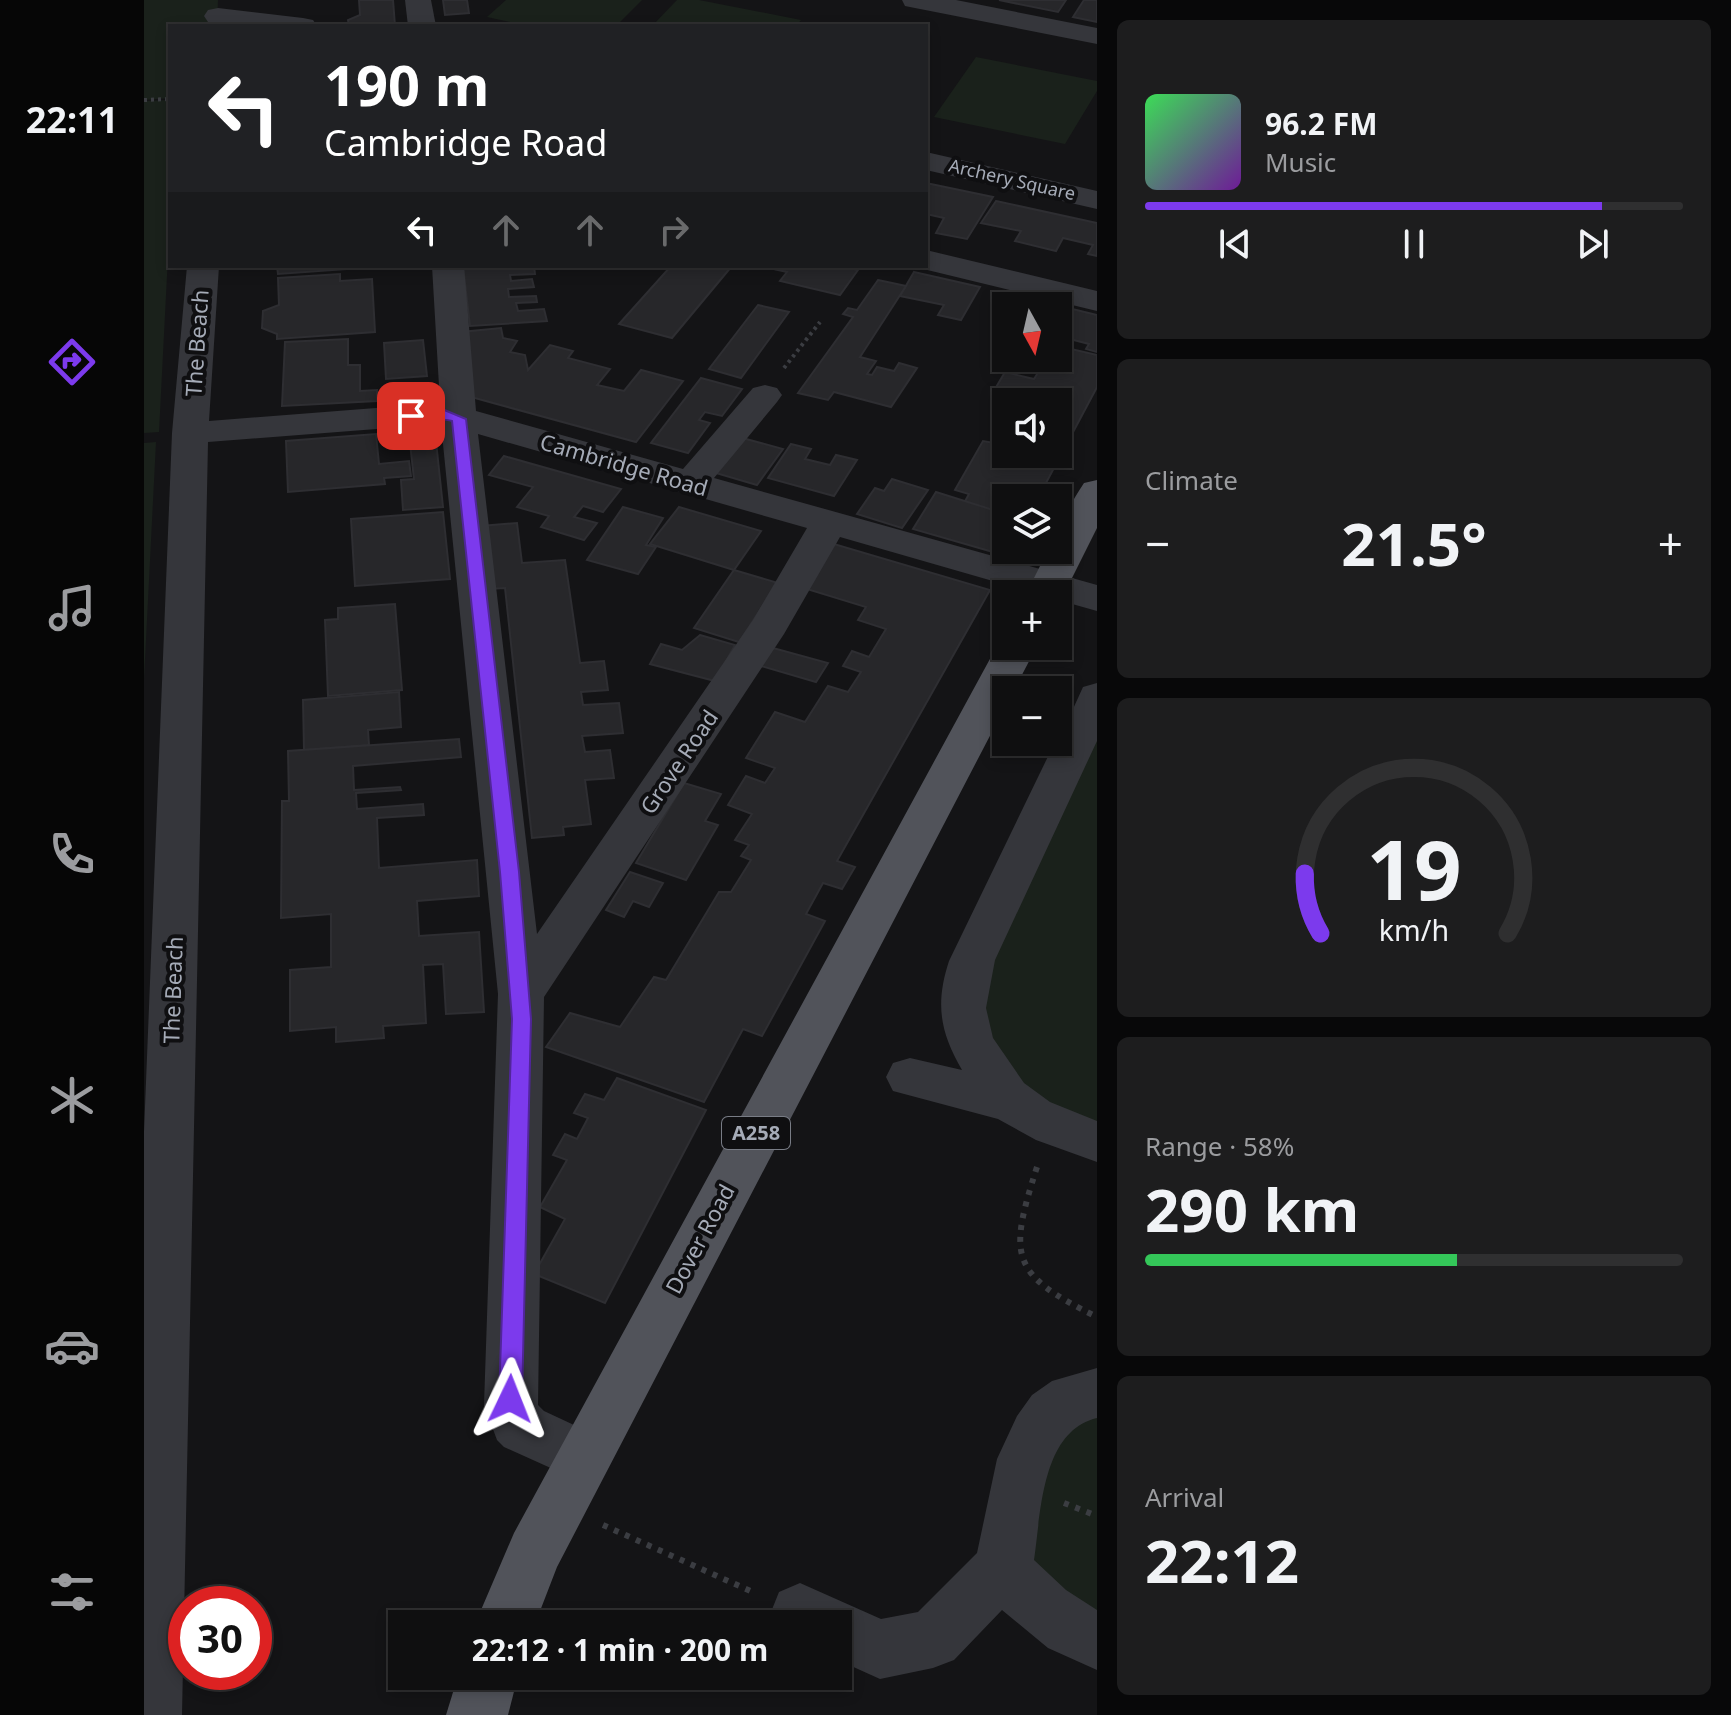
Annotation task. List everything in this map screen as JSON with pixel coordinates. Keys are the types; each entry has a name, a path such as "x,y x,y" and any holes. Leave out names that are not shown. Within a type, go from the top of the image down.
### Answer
{"main road":[{"path":"1052,580 1097,491"},
{"name":"Dover Road","path":"511,1610 534,1553 584,1457 1010,660"}],"street":[{"path":"418,0 422,24"},
{"path":"915,0 1097,36"},
{"path":"218,14 291,24"},
{"name":"Archery Square","path":"928,161 1097,200"},
{"path":"928,260 1097,301"},
{"name":"The Beach","path":"151,1715 190,433 203,268"},
{"path":"448,268 459,419 521,994 511,1405 517,1422 524,1429 584,1457"},
{"path":"691,483 765,395"},
{"name":"Cambridge Road","path":"190,433 442,413 829,523 1014,580"},
{"name":"Grove Road","path":"521,994 762,638 829,523"},
{"name":"Cambridge Road","path":"1072,594 1097,598"},
{"path":"1031,1114 973,1051 962,1021 961,994 974,958 1097,697"},
{"path":"910,1077 1031,1114 1097,1142"},
{"path":"852,1636 880,1649 933,1639 1004,1567 1031,1438 1058,1404 1097,1393"},
{"path":"1004,1567 1029,1601 1073,1631 1097,1641"}],"path":[{"path":"144,100 168,99"},
{"path":"765,395 820,322"},
{"path":"1031,1114 1016,1245 1021,1265 1038,1285 1060,1301 1097,1317"},
{"path":"561,1504 663,1554 793,1610"}],"shaded area":[{"path":"144,0 218,0 217,24 168,24 168,98 144,100"},
{"path":"506,0 642,0 618,24 520,24 487,17"},
{"path":"677,0 699,0 801,20 798,24 654,24"},
{"path":"976,57 1097,81 1097,91 1065,144 934,117"},
{"path":"168,100 168,256 159,432 144,433 144,101"},
{"path":"156,442 144,679 144,443"},
{"path":"1097,697 1097,1142 973,1051 975,954 1069,756 1072,756 1072,750"},
{"path":"1097,1393 1097,1641 1029,1601 1020,1485"}],"building":[{"path":"359,0 393,0 395,24 349,24 348,20 360,15"},
{"path":"443,0 467,0 469,13 445,15"},
{"path":"999,0 1066,0 1058,12"},
{"path":"1084,0 1097,0 1097,22 1073,17"},
{"path":"928,183 993,197 967,239 936,233 944,218 928,214"},
{"path":"996,201 1097,223 1097,256 1088,254 1093,245 1063,238 1056,251 1015,241 1021,231 981,223"},
{"path":"277,268 362,268 278,274"},
{"path":"463,268 534,268 535,274 510,275 511,281 532,279 534,287 508,289 509,297 536,296 537,302 516,303 518,311 544,309 547,321 470,326"},
{"path":"669,268 730,268 672,338 619,324"},
{"path":"769,268 858,270 840,295 780,281 787,272"},
{"path":"914,272 980,287 961,320 938,315 944,305 900,296"},
{"path":"340,274 340,281 372,279 375,332 277,339 277,334 262,328 263,311 279,305 278,278"},
{"path":"878,280 906,286 860,357 876,361 867,374 872,375 877,367 894,371 899,363 917,368 891,407 834,392 828,400 798,393 853,317 843,314 848,308 857,310"},
{"path":"758,305 789,312 741,378 709,369"},
{"path":"1072,309 1097,315 1097,352 1086,349 1089,344 1072,340"},
{"path":"501,328 503,338 517,341 510,352 525,355 528,370 550,345 573,351 568,358 610,369 597,385 624,391 641,370 683,381 636,442 471,397 461,332"},
{"path":"348,339 348,365 360,365 360,391 377,390 377,401 282,406 285,342"},
{"path":"423,340 427,376 386,379 384,343"},
{"path":"1072,349 1097,355 1097,387 1072,434 1072,388 996,388 1005,372 1034,379 1038,372 1072,372"},
{"path":"701,378 742,389 722,416 705,412 699,420 710,423 688,453 651,443"},
{"path":"435,432 443,507 403,510 401,480 414,479 409,434"},
{"path":"376,434 379,464 409,461 411,476 384,478 385,484 288,492 286,441"},
{"path":"735,436 783,449 757,485 709,471"},
{"path":"983,441 992,443 992,468 1054,468 1045,484 992,484 992,510 964,503 969,494 955,490"},
{"path":"791,444 811,449 805,459 830,465 836,455 857,460 834,496 768,478"},
{"path":"504,456 621,489 603,512 583,506 574,517 597,523 584,540 541,527 549,516 517,507 533,487 489,475"},
{"path":"892,479 928,490 902,528 857,514 875,488 884,491"},
{"path":"936,492 992,510 992,552 913,529"},
{"path":"623,507 663,518 646,545 656,547 638,574 587,560"},
{"path":"679,507 761,531 734,570 650,544"},
{"path":"443,512 450,579 355,586 351,519"},
{"path":"517,523 522,563 565,560 580,663 604,661 608,690 581,692 583,705 619,703 623,733 582,736 585,752 610,750 614,778 585,780 591,824 563,827 564,835 532,838 505,588 488,589 481,526"},
{"path":"827,542 990,590 837,861 855,867 842,889 823,883 806,914 825,921 762,1036 743,1029 704,1102 546,1047 570,1013 620,1027 654,977 666,980 719,892 731,892 751,860 741,856 749,845 735,840 752,814 728,805 746,776 765,783 775,768 746,758 775,712 805,722 828,686 848,692 861,672 843,666 852,651 869,657 886,629 858,620 866,607 797,586"},
{"path":"734,570 778,583 739,642 694,628"},
{"path":"395,604 402,690 328,696 325,620 338,619 338,608"},
{"path":"700,635 735,645 715,681 650,664 661,644 682,650"},
{"path":"773,648 828,663 816,682 761,666"},
{"path":"399,692 401,727 368,730 369,745 304,750 303,700"},
{"path":"459,739 461,757 353,766 354,790 400,787 401,790 356,793 357,809 423,804 424,815 377,818 379,868 477,860 479,896 417,901 419,936 479,932 484,1012 446,1014 443,964 423,965 426,1023 383,1026 384,1038 336,1042 336,1027 290,1031 290,970 331,967 331,914 281,918 282,801 289,801 288,751"},
{"path":"684,783 721,794 705,821 718,825 686,880 636,863"},
{"path":"630,872 663,883 649,907 633,901 624,917 606,910"},
{"path":"617,1078 706,1110 605,1303 534,1274 565,1219 540,1207 567,1160 553,1155 565,1134 577,1139 588,1118 574,1113 585,1094 604,1100"}],"route":[{"path":"411,416 442,413 459,419 510,872 522,1019 510,1399"}]}
